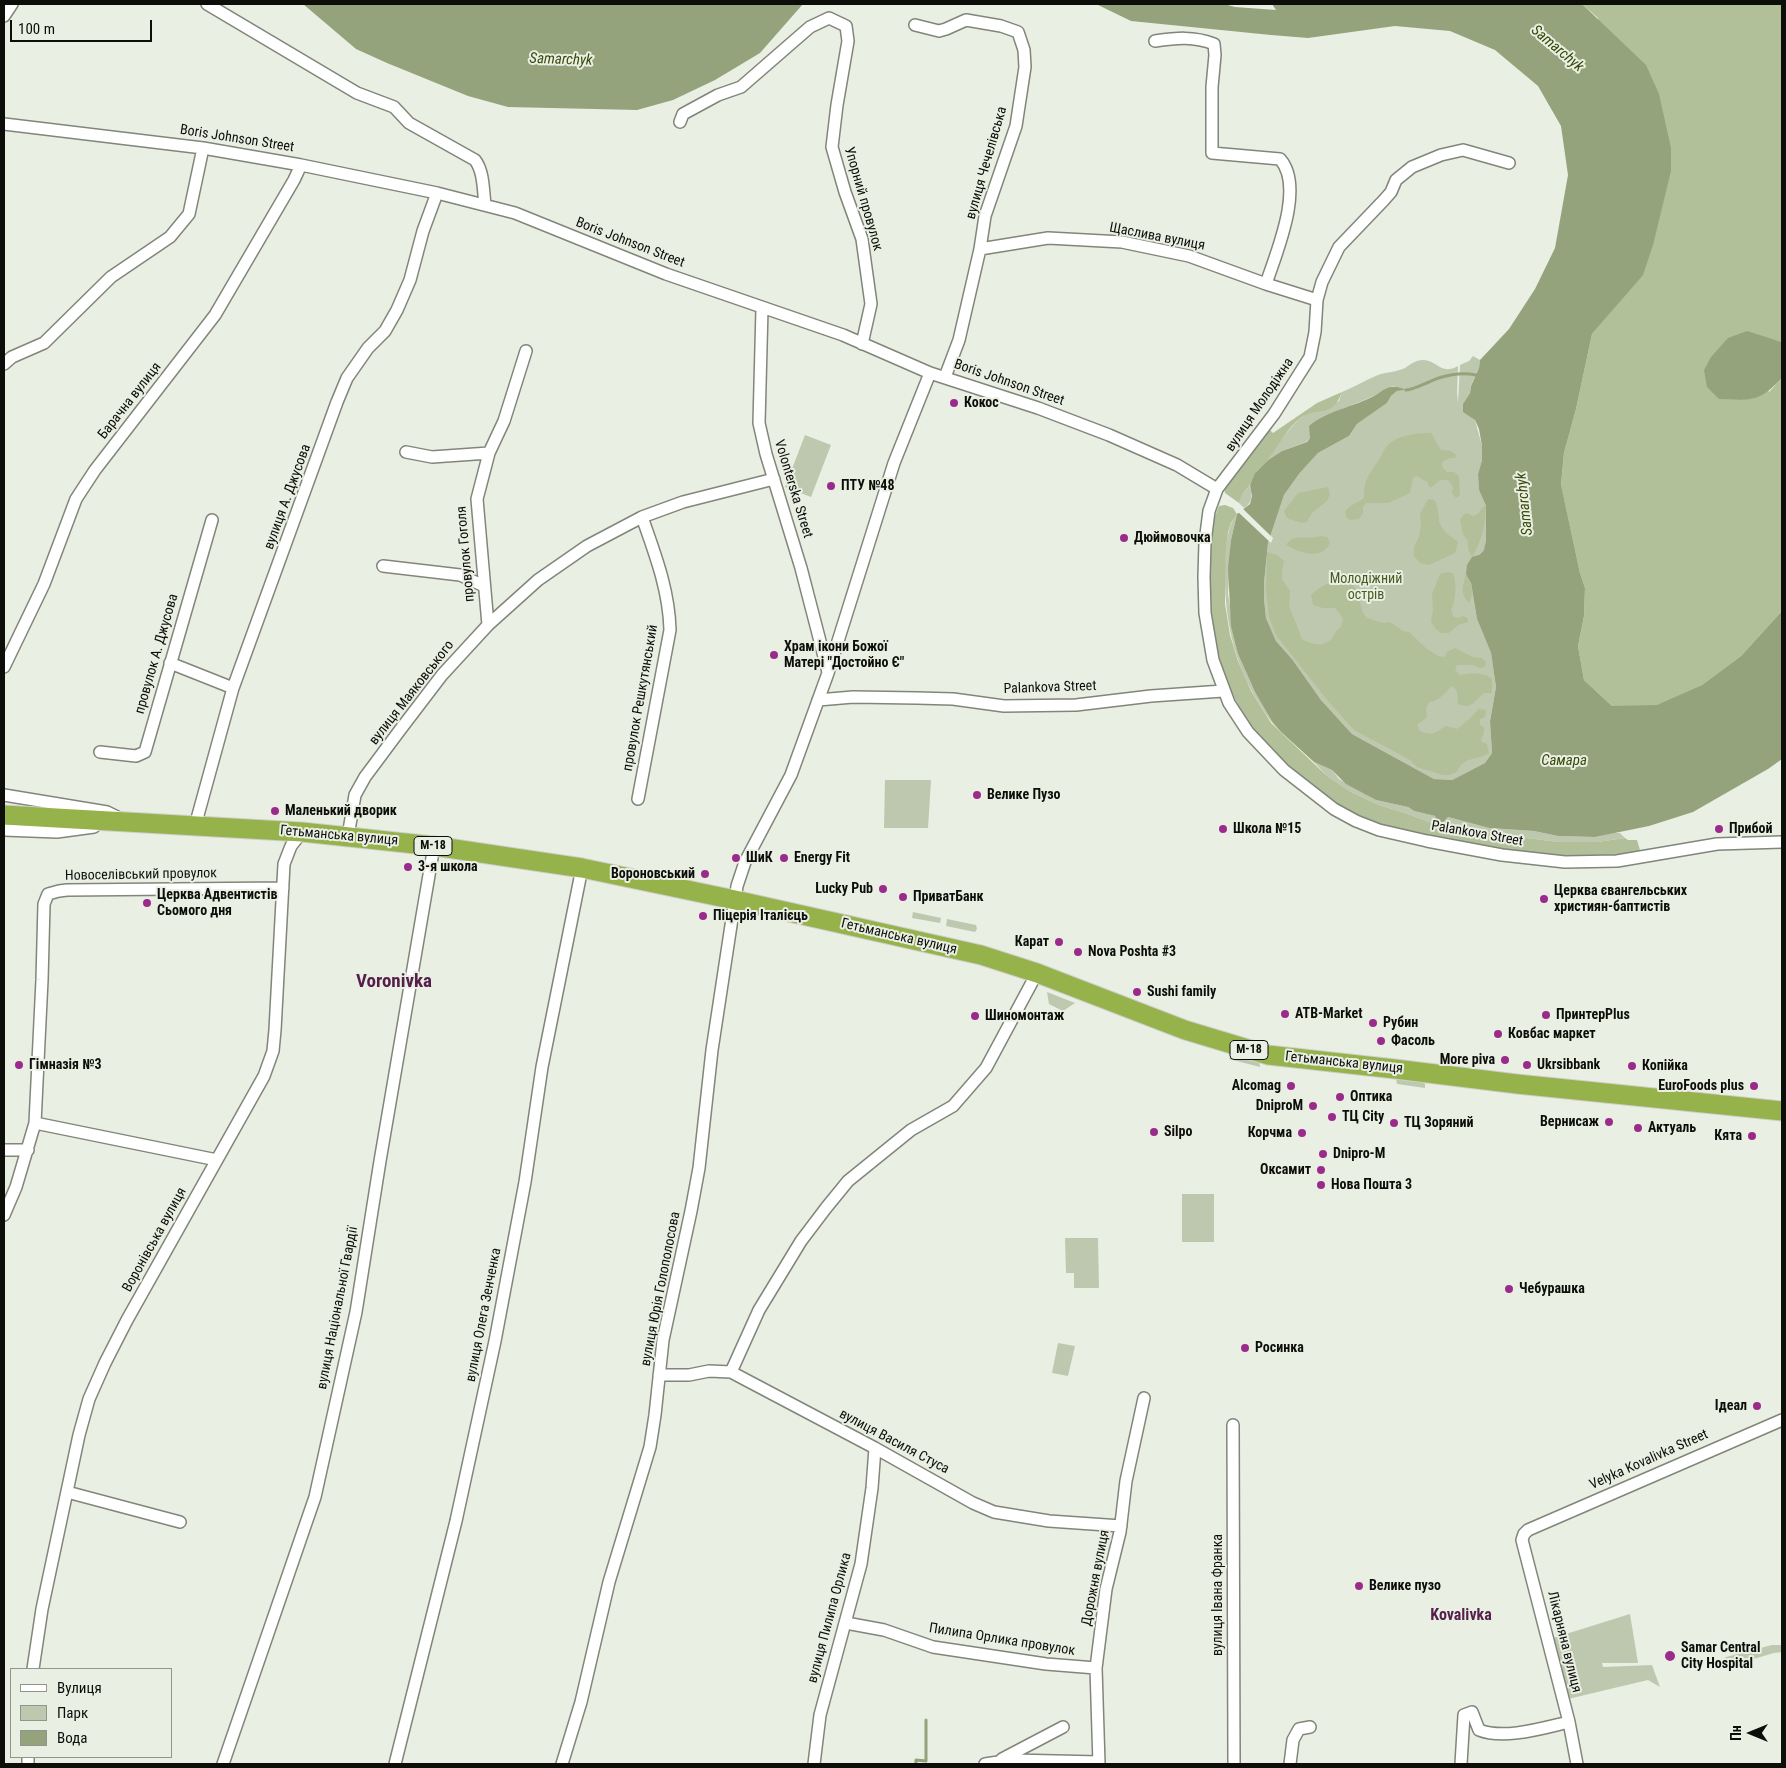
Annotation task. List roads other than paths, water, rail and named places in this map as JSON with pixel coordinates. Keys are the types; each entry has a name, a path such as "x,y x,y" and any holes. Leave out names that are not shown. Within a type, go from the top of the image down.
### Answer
{"highway":[{"name":"Гетьманська вулиця","path":"4,815 348,836 434,846 582,868 981,955 1038,973 1185,1030 1268,1055 1518,1084 1782,1111"}],"street":[{"path":"4,16 12,4"},
{"path":"207,4 357,93 394,107 409,123 475,160 481,174 485,204"},
{"name":"Упорний провулок","path":"680,122 683,114 718,95 741,87 810,27 829,18 846,26 848,41 832,147 862,239 871,304 862,344"},
{"name":"вулиця Чечелівська","path":"915,25 939,30 966,20 1001,26 1018,32 1024,50 1025,67 1016,126 984,216 980,249 959,340 945,377"},
{"path":"1155,41 1178,38 1201,39 1214,44 1212,153 1280,159 1286,166 1289,193 1285,226 1266,284"},
{"name":"Boris Johnson Street","path":"4,124 203,148 301,165 437,193 515,213 666,274 843,336 930,373 1038,408 1109,435 1177,465 1217,489"},
{"path":"4,364 12,357 44,343 110,277 170,237 189,214 203,148"},
{"name":"вулиця Молодіжна","path":"1217,489 1274,414 1310,357 1315,332 1317,300 1322,282 1339,247 1391,192 1396,180 1412,167 1441,155 1463,150 1508,163"},
{"name":"Барачна вулиця","path":"4,667 44,584 76,499 95,470 215,315 301,165"},
{"name":"вулиця А. Джусова","path":"195,826 233,688 347,378 368,348 385,331 397,310 410,280 423,231 437,193"},
{"name":"Щаслива вулиця","path":"980,249 1048,238 1122,242 1189,256 1317,300"},
{"name":"Volonterska Street","path":"762,309 759,424 766,454 801,568 828,673"},
{"name":"провулок Гоголя","path":"488,625 477,499 489,453 504,421 526,351"},
{"path":"735,900 737,886 745,862 791,775 828,673 894,463 930,373"},
{"path":"406,452 432,457 489,453"},
{"name":"вулиця Маяковського","path":"348,836 355,795 365,777 442,675 488,625 538,580 587,546 642,517 683,502 774,479"},
{"name":"Palankova Street","path":"1217,489 1208,518 1204,577 1206,626 1213,660 1223,691 1248,732 1284,770 1334,809 1356,821 1379,830 1502,855 1565,862 1617,861 1717,844 1782,842"},
{"name":"провулок Решкутянський","path":"638,799 670,630 670,609 642,517"},
{"name":"провулок А. Джусова","path":"100,752 136,756 144,752 212,520"},
{"path":"383,566 460,575 484,586"},
{"path":"170,663 233,688"},
{"name":"Palankova Street","path":"818,700 852,697 917,698 953,699 1004,706 1040,706 1076,705 1151,696 1223,691"},
{"path":"4,795 107,812 128,823"},
{"path":"4,830 57,832 128,823"},
{"name":"Воронівська вулиця","path":"33,1668 42,1609 79,1434 89,1399 105,1362 127,1320 264,1076 273,1051 284,864 292,846 302,832"},
{"name":"вулиця Національної Гвардії","path":"223,1764 315,1497 356,1312 434,846"},
{"name":"вулиця Олега Зенченка","path":"395,1764 456,1521 496,1341 525,1182 542,1067 582,868"},
{"name":"Новоселівський провулок","path":"4,1215 28,1150 35,1123 44,904 48,894 68,890 282,888"},
{"name":"вулиця Юрія Голополосова","path":"562,1764 581,1702 609,1582 650,1447 663,1340 692,1211 699,1168 712,1050 735,900"},
{"path":"731,1372 759,1310 801,1241 826,1208 848,1181 911,1130 953,1106 986,1068 1038,973"},
{"path":"35,1123 217,1160"},
{"path":"4,1150 28,1150"},
{"name":"вулиця Василя Стуса","path":"659,1375 689,1375 710,1371 731,1372 875,1448 973,1503 994,1512 1049,1521 1121,1526"},
{"name":"Дорожня вулиця","path":"1099,1763 1096,1668 1106,1590 1121,1526 1126,1480 1144,1398"},
{"name":"Velyka Kovalivka Street","path":"1528,1530 1782,1420"},
{"name":"вулиця Івана Франка","path":"1233,1425 1234,1764"},
{"name":"вулиця Пилипа Орлика","path":"814,1764 820,1715 862,1564 875,1448"},
{"path":"67,1492 180,1522"},
{"name":"Лікарняна вулиця","path":"1528,1530 1522,1540 1569,1722 1577,1764"},
{"name":"Пилипа Орлика провулок","path":"846,1623 884,1630 933,1646 1046,1664 1096,1668"},
{"path":"1460,1764 1464,1715 1472,1712 1479,1730 1487,1734 1528,1731 1569,1722"},
{"path":"989,1764 1063,1727"},
{"path":"1290,1764 1294,1740 1299,1729 1310,1727"},
{"path":"989,1764 1012,1760 1099,1763"}],"water":[{"name":"Samarchyk","path":"303,4 803,4 760,53 715,80 673,100 637,110 508,107 468,96 356,49"},
{"name":"Самара","path":"1096,4 1224,4 1235,7 1276,10 1272,4 1582,4 1646,65 1659,94 1671,148 1671,171 1653,245 1643,275 1592,334 1576,409 1564,453 1561,485 1585,588 1584,616 1578,646 1584,680 1612,706 1657,705 1702,685 1741,656 1782,611 1782,759 1693,812 1649,826 1595,837 1558,836 1534,831 1489,828 1448,817 1438,824 1435,816 1414,811 1408,807 1376,800 1346,784 1332,770 1314,762 1281,732 1272,721 1255,692 1238,654 1231,626 1228,568 1231,540 1237,514 1250,504 1252,496 1250,485 1255,473 1268,460 1282,451 1307,442 1310,438 1309,426 1332,413 1366,400 1386,388 1395,387 1406,390 1397,391 1387,403 1357,424 1349,436 1318,453 1299,474 1284,495 1268,543 1264,583 1266,618 1276,641 1292,659 1321,700 1352,734 1434,779 1452,780 1485,763 1492,753 1490,721 1496,687 1491,653 1477,619 1471,583 1466,574 1467,565 1472,557 1479,555 1484,550 1486,540 1486,506 1479,490 1478,474 1482,460 1482,446 1479,429 1475,420 1463,412 1463,404 1470,393 1480,360 1509,329 1535,289 1555,248 1568,175 1561,126 1538,86 1495,50 1450,31 1395,26 1308,38 1131,21"},
{"path":"1747,331 1782,342 1782,378 1767,392 1754,398 1739,400 1719,399 1707,387 1704,370 1711,357 1728,338"}],"waterway":[{"path":"1406,390 1446,376 1458,374 1476,375"},
{"path":"916,1764 916,1760 926,1761 926,1720"}],"place":[{"name":"Кокос","path":"954,403"},
{"name":"ПТУ №48","path":"831,486"},
{"name":"Дюймовочка","path":"1124,538"},
{"name":"Храм ікони Божої Матері \"Достойно Є\"","path":"774,655"},
{"name":"Велике Пузо","path":"977,795"},
{"name":"Маленький дворик","path":"275,811"},
{"name":"Школа №15","path":"1223,829"},
{"name":"Прибой","path":"1719,829"},
{"name":"ШиК","path":"736,858"},
{"name":"Energy Fit","path":"784,858"},
{"name":"3-я школа","path":"408,867"},
{"name":"Вороновський","path":"705,874"},
{"name":"Lucky Pub","path":"883,889"},
{"name":"ПриватБанк","path":"903,897"},
{"name":"Церква євангельських християн-баптистів","path":"1544,899"},
{"name":"Церква Адвентистів Сьомого дня","path":"147,903"},
{"name":"Піцерія Італієць","path":"703,916"},
{"name":"Карат","path":"1059,942"},
{"name":"Nova Poshta #3","path":"1078,952"},
{"name":"Sushi family","path":"1137,992"},
{"name":"ATB-Market","path":"1285,1014"},
{"name":"ПринтерPlus","path":"1546,1015"},
{"name":"Шиномонтаж","path":"975,1016"},
{"name":"Рубин","path":"1373,1023"},
{"name":"Ковбас маркет","path":"1498,1034"},
{"name":"Фасоль","path":"1381,1041"},
{"name":"More piva","path":"1505,1060"},
{"name":"Гімназія №3","path":"19,1065"},
{"name":"Ukrsibbank","path":"1527,1065"},
{"name":"Копійка","path":"1632,1066"},
{"name":"Alcomag","path":"1291,1086"},
{"name":"EuroFoods plus","path":"1754,1086"},
{"name":"Оптика","path":"1340,1097"},
{"name":"DniproM","path":"1313,1106"},
{"name":"ТЦ City","path":"1332,1117"},
{"name":"Вернисаж","path":"1609,1122"},
{"name":"ТЦ Зоряний","path":"1394,1123"},
{"name":"Актуаль","path":"1638,1128"},
{"name":"Silpo","path":"1154,1132"},
{"name":"Корчма","path":"1302,1133"},
{"name":"Кята","path":"1752,1136"},
{"name":"Dnipro-M","path":"1323,1154"},
{"name":"Оксамит","path":"1321,1170"},
{"name":"Нова Пошта 3","path":"1321,1185"},
{"name":"Чебурашка","path":"1509,1289"},
{"name":"Росинка","path":"1245,1348"},
{"name":"Ідеал","path":"1757,1406"},
{"name":"Велике пузо","path":"1359,1586"},
{"name":"Samar Central City Hospital","path":"1670,1656"}],"district":[{"name":"Voronivka","path":"394,982"},
{"name":"Kovalivka","path":"1461,1616"}],"park label":[{"name":"Молодіжний острів","path":"1366,588"}]}
